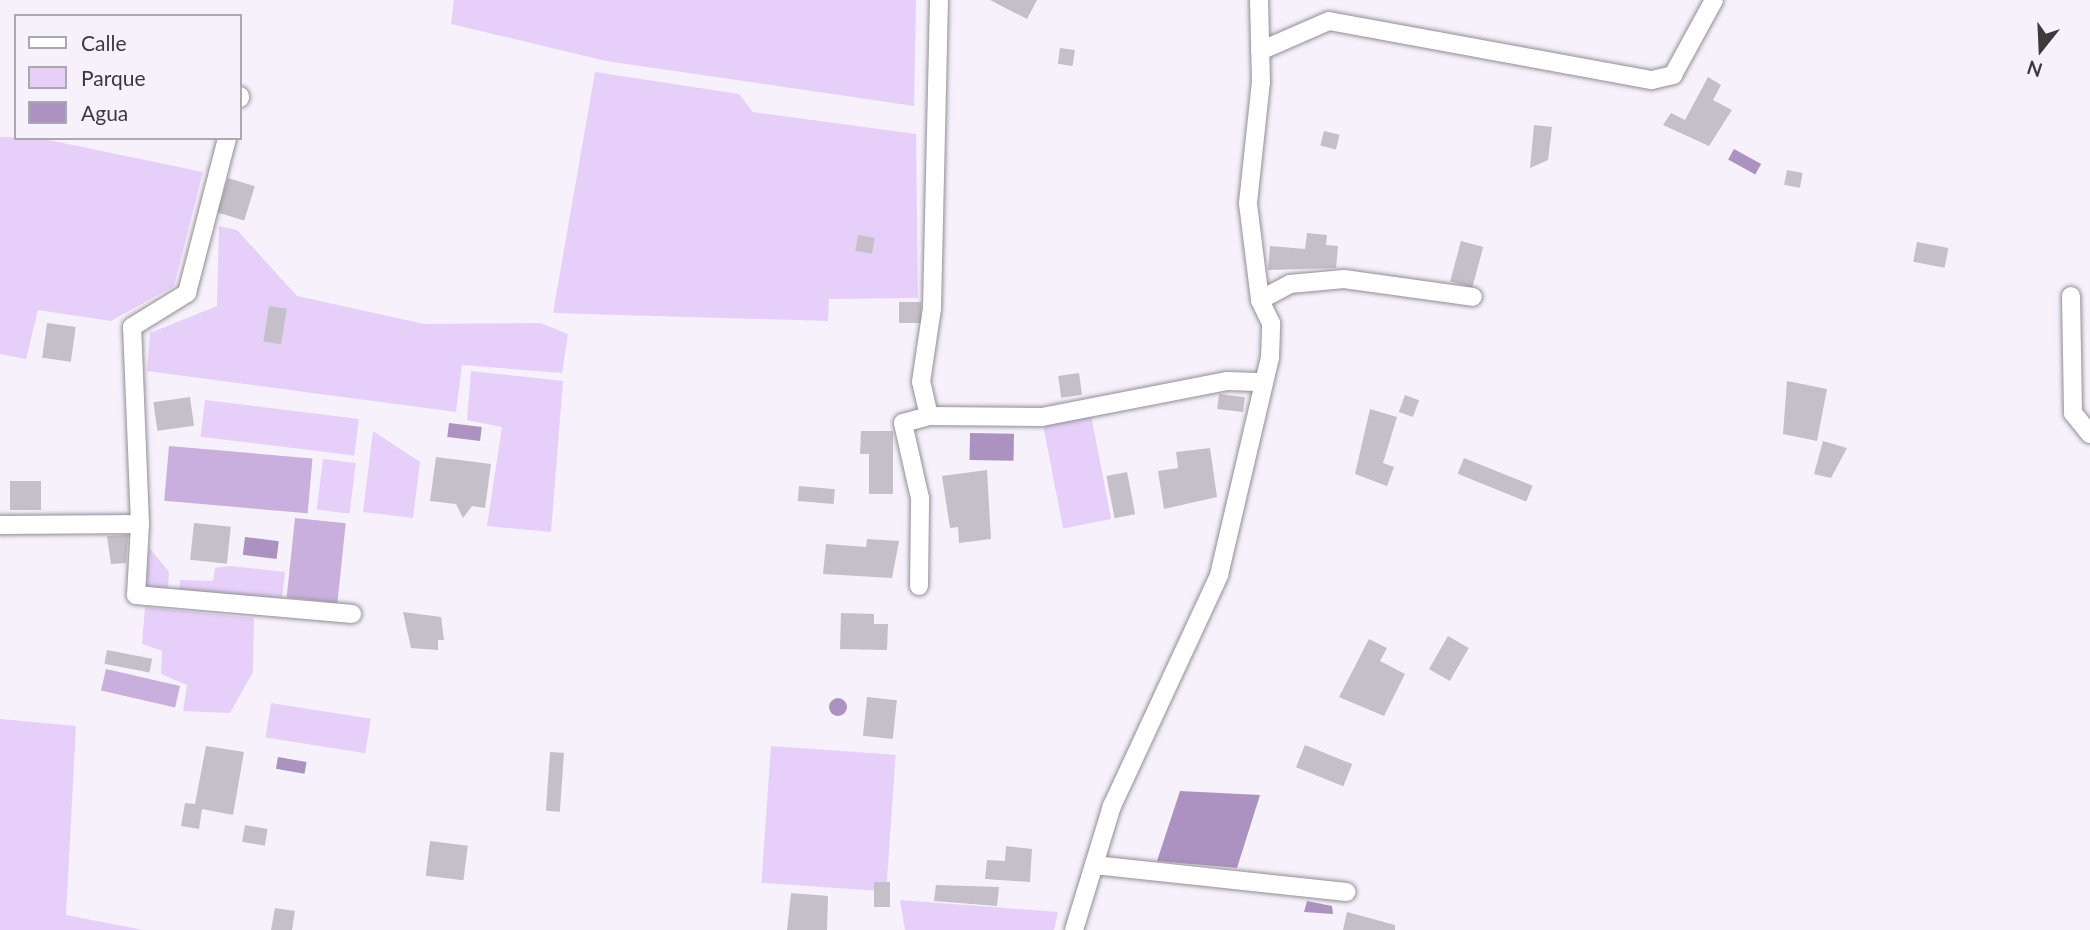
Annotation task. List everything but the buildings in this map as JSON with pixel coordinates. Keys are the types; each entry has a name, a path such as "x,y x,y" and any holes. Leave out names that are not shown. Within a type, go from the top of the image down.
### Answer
{"street":[{"path":"929,416 921,382 932,308 939,0"},
{"path":"1074,930 1112,806 1219,575 1264,382 1272,339 1260,300 1248,203 1261,51 1259,0"},
{"path":"1261,51 1329,21 1652,80 1673,75 1714,0"},
{"path":"226,140 187,293 132,327 140,524 136,595 352,614"},
{"path":"1260,300 1290,284 1344,279 1473,297"},
{"path":"2071,296 2073,413 2090,434"},
{"path":"919,586 920,498 900,431 903,423 929,416 1042,417 1215,383 1264,382"},
{"path":"0,525 140,524"},
{"path":"1094,865 1347,892"}],"green space":[{"path":"454,0 916,0 914,106 606,61 451,24"},
{"path":"595,72 739,94 753,112 916,134 918,298 829,299 828,321 553,313"},
{"path":"0,137 14,137 14,140 49,140 203,172 174,286 111,321 38,310 26,359 0,354"},
{"path":"219,226 237,230 297,296 424,324 540,323 568,334 562,373 462,365 456,412 147,371 150,333 217,306"},
{"path":"471,371 563,381 551,532 487,526 502,427 467,420"},
{"path":"205,400 359,419 354,456 200,437"},
{"path":"1091,415 1111,519 1063,528 1043,424"},
{"path":"373,431 420,462 413,518 363,512"},
{"path":"323,459 356,463 350,514 317,510"},
{"path":"149,547 169,572 168,590 146,588"},
{"path":"230,566 285,572 282,598 179,591 180,580 213,581 215,568"},
{"path":"145,607 254,618 253,672 230,713 183,711 187,685 161,674 162,651 142,644"},
{"path":"271,703 371,719 365,753 266,738"},
{"path":"0,719 76,726 66,915 143,930 0,930"},
{"path":"771,746 896,755 886,891 761,883"},
{"path":"900,900 1058,912 1054,930 905,930"}],"shaded area":[{"path":"169,446 312,459 308,513 164,501"},
{"path":"295,518 346,523 337,603 287,598"},
{"path":"106,669 180,686 175,708 101,690"}],"water":[{"path":"1734,149 1761,164 1755,175 1728,159"},
{"path":"449,423 482,427 480,441 447,437"},
{"path":"970,433 1014,434 1014,461 970,460"},
{"path":"245,537 279,541 277,559 243,555"},
{"path":"838,698 844,701 847,707 844,713 838,716 832,713 829,707 832,701"},
{"path":"278,757 307,762 304,774 276,769"},
{"path":"1180,791 1260,795 1237,868 1157,861"},
{"path":"1307,901 1332,906 1333,914 1304,912"}]}
